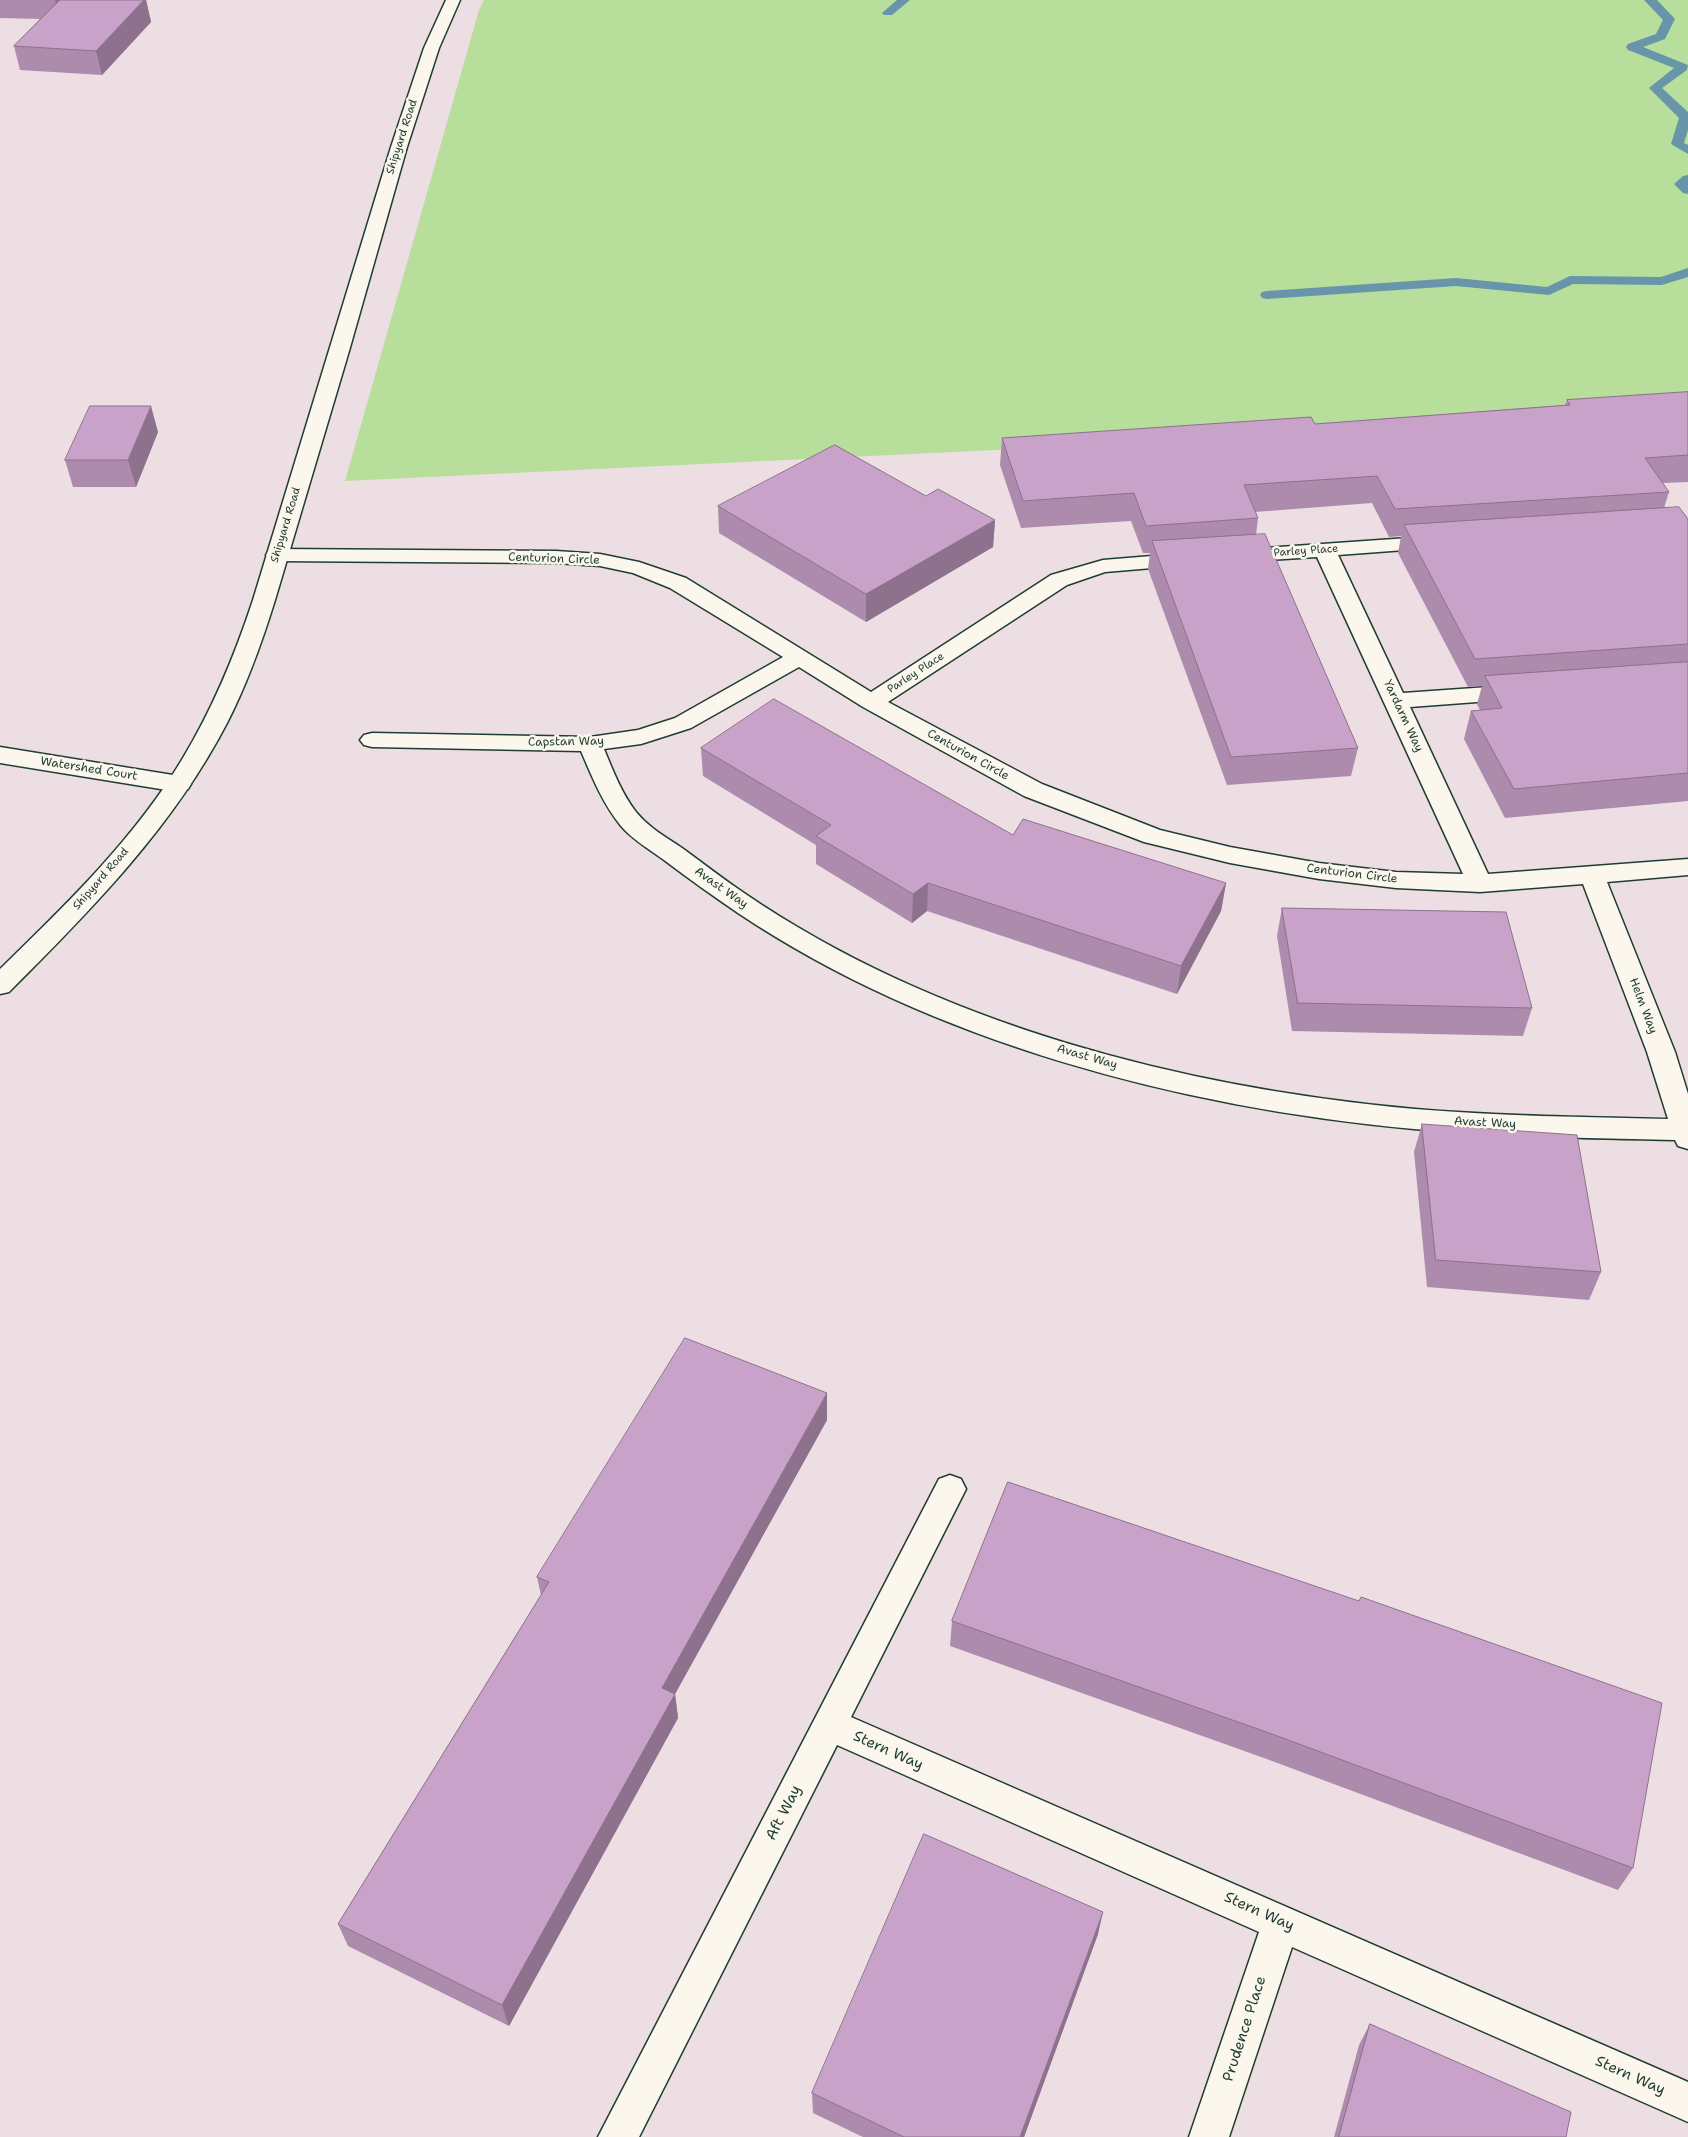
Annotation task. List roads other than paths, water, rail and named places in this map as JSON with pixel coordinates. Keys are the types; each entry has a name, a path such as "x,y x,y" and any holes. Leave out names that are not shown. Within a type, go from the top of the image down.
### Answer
{"street":[{"name":"Shipyard Road","path":"0,985 62,923 123,855 179,784 214,726 240,669 277,556 352,307 390,171 436,33 453,0"},
{"name":"Parley Place","path":"871,702 1060,580 1103,566 1452,541"},
{"name":"Yardarm Way","path":"1325,550 1480,883"},
{"name":"Centurion Circle","path":"277,556 556,557 600,560 640,568 678,584 871,702 977,762 1033,790 1153,836 1230,855 1319,870 1396,880 1480,883 1688,868"},
{"name":"Capstan Way","path":"372,740 590,744 641,737 683,723 800,657"},
{"path":"1396,701 1542,690"},
{"name":"Avast Way","path":"590,744 608,788 636,827 743,904 813,948 888,986 973,1021 1068,1052 1170,1079 1273,1101 1377,1115 1467,1123 1687,1134"},
{"name":"Watershed Court","path":"0,755 179,784"},
{"name":"Helm Way","path":"1592,875 1661,1052 1687,1134"},
{"name":"Aft Way","path":"618,2137 950,1489"},
{"name":"Stern Way","path":"830,1725 1688,2102"},
{"name":"Prudence Place","path":"1209,2137 1280,1922"}],"waterway":[{"path":"888,13 904,0"},
{"path":"1650,0 1669,19 1661,36 1632,47 1683,67 1655,88 1686,117 1677,144 1688,150"},
{"path":"1688,179 1681,184 1688,190"},
{"path":"1267,295 1456,282 1549,291 1570,280 1662,281 1688,272"}]}
